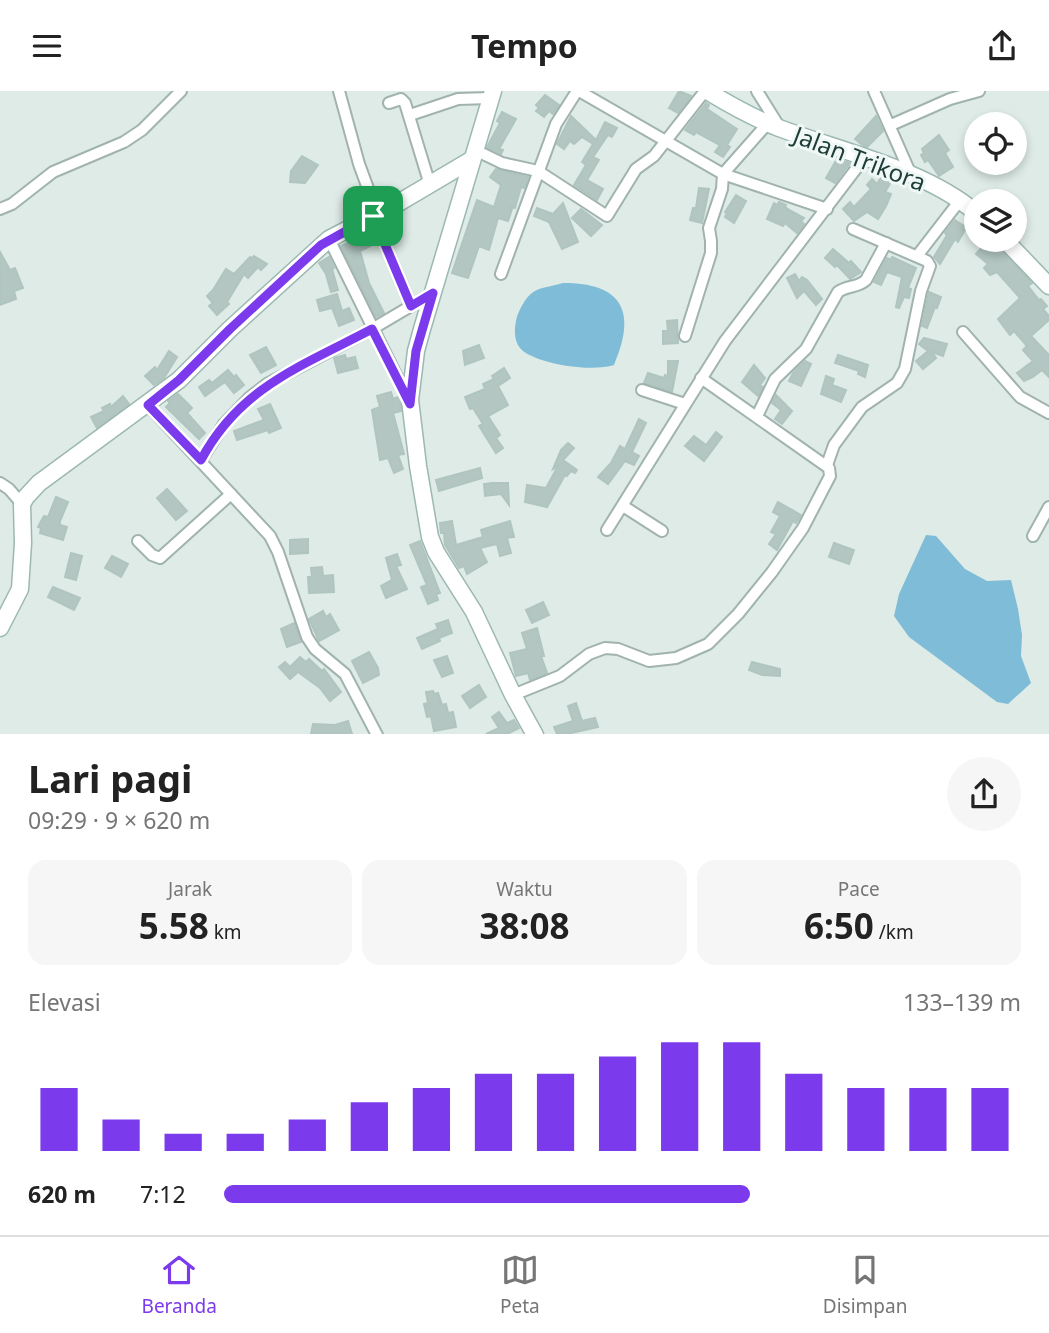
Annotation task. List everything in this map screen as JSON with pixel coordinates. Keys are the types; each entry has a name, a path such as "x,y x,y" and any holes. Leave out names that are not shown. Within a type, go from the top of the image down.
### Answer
{"street":[{"path":"0,209 12,204 53,172 133,136 181,91"},
{"path":"339,91 375,215 411,306"},
{"path":"501,274 556,124 578,91 723,174 827,209"},
{"path":"473,155 538,171 607,216 636,169 652,158 706,91 774,126 723,174 722,189 709,228 711,253 685,336"},
{"name":"Jalan Trikora","path":"757,91 774,126 865,157 964,202"},
{"path":"874,91 912,177"},
{"path":"891,125 950,99 979,91"},
{"path":"410,115 458,99 491,94 416,351 410,404 430,537 436,552 483,629 513,695 536,734"},
{"path":"390,103 402,99 410,115 430,185"},
{"path":"0,628 15,603 21,583 22,504 32,490 56,469 179,380 230,329 329,239 430,185 473,155"},
{"path":"607,530 725,341 865,157"},
{"path":"917,256 961,199"},
{"path":"513,695 560,677 589,654 605,648 618,649 649,661 676,658 708,644 738,614 803,528 830,476 827,465 834,445 862,407 897,383 905,369 921,292 930,266 927,261 917,256 853,229"},
{"path":"329,239 410,404"},
{"path":"757,416 775,379 806,349 838,292 845,287 862,285 886,243"},
{"path":"1016,252 1049,286"},
{"path":"201,460 225,425 260,389 433,293"},
{"path":"963,332 1020,397 1044,411 1049,398"},
{"path":"702,378 827,465"},
{"path":"642,390 685,404"},
{"path":"148,405 201,460 274,544 307,637 315,649 345,674 377,734"},
{"path":"0,483 22,504"},
{"path":"138,541 152,555 160,558 231,494"},
{"path":"623,506 662,531"},
{"path":"1033,536 1049,507"}],"water":[{"path":"563,283 600,288 620,304 624,316 624,330 614,365 593,368 554,363 531,356 518,345 516,321 527,298 539,289"},
{"path":"926,535 936,536 965,569 987,581 1011,580 1022,635 1021,656 1031,683 1008,704 997,702 909,637 894,616 899,594"}],"building":[{"path":"679,91 691,96 678,113 669,108"},
{"path":"545,95 559,105 553,114 549,111 544,117 536,111 539,108 536,105"},
{"path":"706,103 709,105 707,109 737,129 723,157 715,152 720,145 696,132 694,135 685,130"},
{"path":"502,112 516,119 499,149 503,150 501,154 487,147 500,123 497,121"},
{"path":"571,116 596,140 605,122 617,128 612,137 608,135 593,157 599,160 587,180 603,189 597,200 574,185 586,165 582,162 593,144 582,137 574,144 570,141 564,149 557,144"},
{"path":"876,116 883,131 867,147 855,139"},
{"path":"939,135 949,150 945,153 953,167 939,176 921,155 924,153 922,149"},
{"path":"302,156 318,165 305,183 290,182 291,171"},
{"path":"837,159 850,163 835,183 826,178"},
{"path":"496,169 528,177 524,188 521,187 515,208 509,206 512,209 508,221 498,218 489,250 479,246 468,278 452,273 477,200 494,207 501,185 490,177"},
{"path":"881,177 891,182 885,192 891,194 886,206 878,219 867,212 854,221 843,209 850,202 854,207 871,189 867,185 872,179 877,184"},
{"path":"699,188 709,189 702,223 690,220 693,208 696,208"},
{"path":"736,195 746,201 734,223 725,217 725,212"},
{"path":"779,202 804,218 801,221 804,224 797,233 785,223 783,226 767,219 774,203 777,205"},
{"path":"563,203 578,242 562,249 549,222 534,216 537,208 553,214"},
{"path":"581,209 602,225 591,236 572,218"},
{"path":"955,220 964,226 958,242 955,239 940,264 934,257 947,235 945,233"},
{"path":"365,235 370,246 360,251 369,283 384,313 376,317 341,246"},
{"path":"833,249 849,263 851,261 861,272 850,279 837,265 835,267 825,258"},
{"path":"0,252 10,270 15,268 23,288 14,291 16,299 0,305"},
{"path":"1003,252 1032,283 1028,286 1047,306 1043,309 1049,320 1031,336 1049,355 1049,377 1042,370 1024,381 1017,373 1033,361 1023,350 1027,346 1014,331 1010,335 998,319 1020,298 997,272 990,275 984,268 988,264 976,254"},
{"path":"254,256 267,264 261,270 258,267 248,278 244,274 227,302 229,304 217,315 209,306 213,303 207,296 226,269 234,274"},
{"path":"329,257 338,290 331,292 326,274 319,263"},
{"path":"892,257 916,268 908,288 911,289 909,298 904,297 899,308 896,307 902,277 887,272 881,285 874,282 887,258 891,260"},
{"path":"795,274 799,281 802,277 807,280 822,299 816,305 804,291 797,298 787,278"},
{"path":"929,292 941,297 927,328 922,326"},
{"path":"337,294 342,311 349,308 354,320 339,326 332,308 320,311 317,300"},
{"path":"677,320 678,343 663,344 663,331 668,331 667,321"},
{"path":"924,338 947,344 943,356 932,352 936,358 923,369 916,361 928,351 919,344"},
{"path":"479,345 484,358 465,365 463,351"},
{"path":"266,347 276,365 261,373 250,355"},
{"path":"169,351 177,357 164,378 154,385 145,376 155,367 157,370"},
{"path":"345,355 346,359 355,357 358,368 338,373 334,358"},
{"path":"838,355 868,365 865,377 858,374 859,371 835,363"},
{"path":"668,361 678,361 672,392 644,383 648,373 664,378 665,375 668,376"},
{"path":"805,361 811,364 801,386 789,381 793,373"},
{"path":"754,365 765,378 760,385 763,387 758,396 742,382"},
{"path":"504,368 510,378 498,386 508,405 488,416 500,435 496,438 503,448 496,453 479,426 483,424 473,408 470,409 465,397 485,389 483,384 494,379 492,376"},
{"path":"228,370 244,385 234,393 225,382 205,396 199,387 209,380 212,383"},
{"path":"826,376 834,379 832,385 846,390 841,402 821,394"},
{"path":"391,392 393,399 398,397 400,400 401,411 393,413 404,454 398,455 403,469 394,473 388,458 380,460 372,410 380,407 377,396"},
{"path":"178,394 192,408 187,413 205,433 199,439 166,407 170,403 168,401"},
{"path":"776,395 792,411 782,424 775,419 781,410 772,403"},
{"path":"123,396 129,404 97,428 91,417 104,411 102,408 110,404 111,407"},
{"path":"270,404 281,428 237,440 234,431 264,420 258,409"},
{"path":"639,419 646,423 632,452 639,456 634,465 625,461 608,484 598,477 611,463 620,446 625,449"},
{"path":"716,432 722,437 704,461 685,446 694,436 706,445"},
{"path":"568,443 574,448 563,460 577,470 575,473 571,471 565,475 547,507 525,502 527,485 546,488 558,466 553,469 561,450"},
{"path":"480,468 482,478 439,491 436,480"},
{"path":"508,483 509,505 501,494 485,496 484,484"},
{"path":"167,489 187,511 176,520 157,498"},
{"path":"56,497 68,502 60,521 60,525 67,527 63,540 40,533 41,528 38,527 44,516 48,517"},
{"path":"778,502 801,515 796,523 793,521 777,550 769,544 776,534 771,532 780,516 773,512"},
{"path":"452,521 456,545 483,537 481,530 510,521 514,537 507,538 511,553 500,556 497,544 480,548 487,562 467,574 464,566 459,568 445,545 444,533 441,533 440,523"},
{"path":"308,539 308,553 290,554 290,540"},
{"path":"420,541 440,593 436,594 438,600 428,604 421,587 427,585 410,545"},
{"path":"834,543 854,550 849,564 829,557"},
{"path":"71,553 82,556 76,580 65,577"},
{"path":"397,554 401,565 396,566 407,589 386,598 381,586 392,580 386,558"},
{"path":"112,556 128,564 121,577 105,568"},
{"path":"322,567 323,576 333,575 334,592 309,593 308,577 312,577 311,568"},
{"path":"53,587 80,598 74,610 48,597"},
{"path":"543,602 549,615 532,623 526,610"},
{"path":"323,611 326,617 330,614 339,630 319,641 309,619"},
{"path":"448,620 452,633 422,649 417,638 438,629 436,624"},
{"path":"294,623 301,642 287,647 281,629"},
{"path":"537,628 544,656 541,656 547,673 530,680 528,673 516,676 510,653 527,649 522,633"},
{"path":"369,652 379,675 363,683 352,661"},
{"path":"447,656 453,673 442,677 434,660"},
{"path":"300,657 306,662 309,659 322,671 324,669 341,692 330,701 320,688 298,672 290,679 279,667 285,662 290,667"},
{"path":"752,662 780,669 780,676 762,675 749,670"},
{"path":"479,685 486,697 470,708 462,696"},
{"path":"433,691 434,694 438,693 442,705 446,704 448,713 453,712 456,727 434,731 431,716 427,717 424,704 428,703 426,692"},
{"path":"576,703 582,721 595,718 598,727 557,734 554,727 573,721 568,706"},
{"path":"499,712 507,723 514,720 519,728 507,734 486,734 499,728 492,717"},
{"path":"348,721 352,734 311,734 313,724 335,725"}],"route":[{"path":"373,216 411,306 433,293 416,351 410,404 372,329 260,389 225,425 201,460 148,405 204,357 230,329 321,245 373,216"}]}
